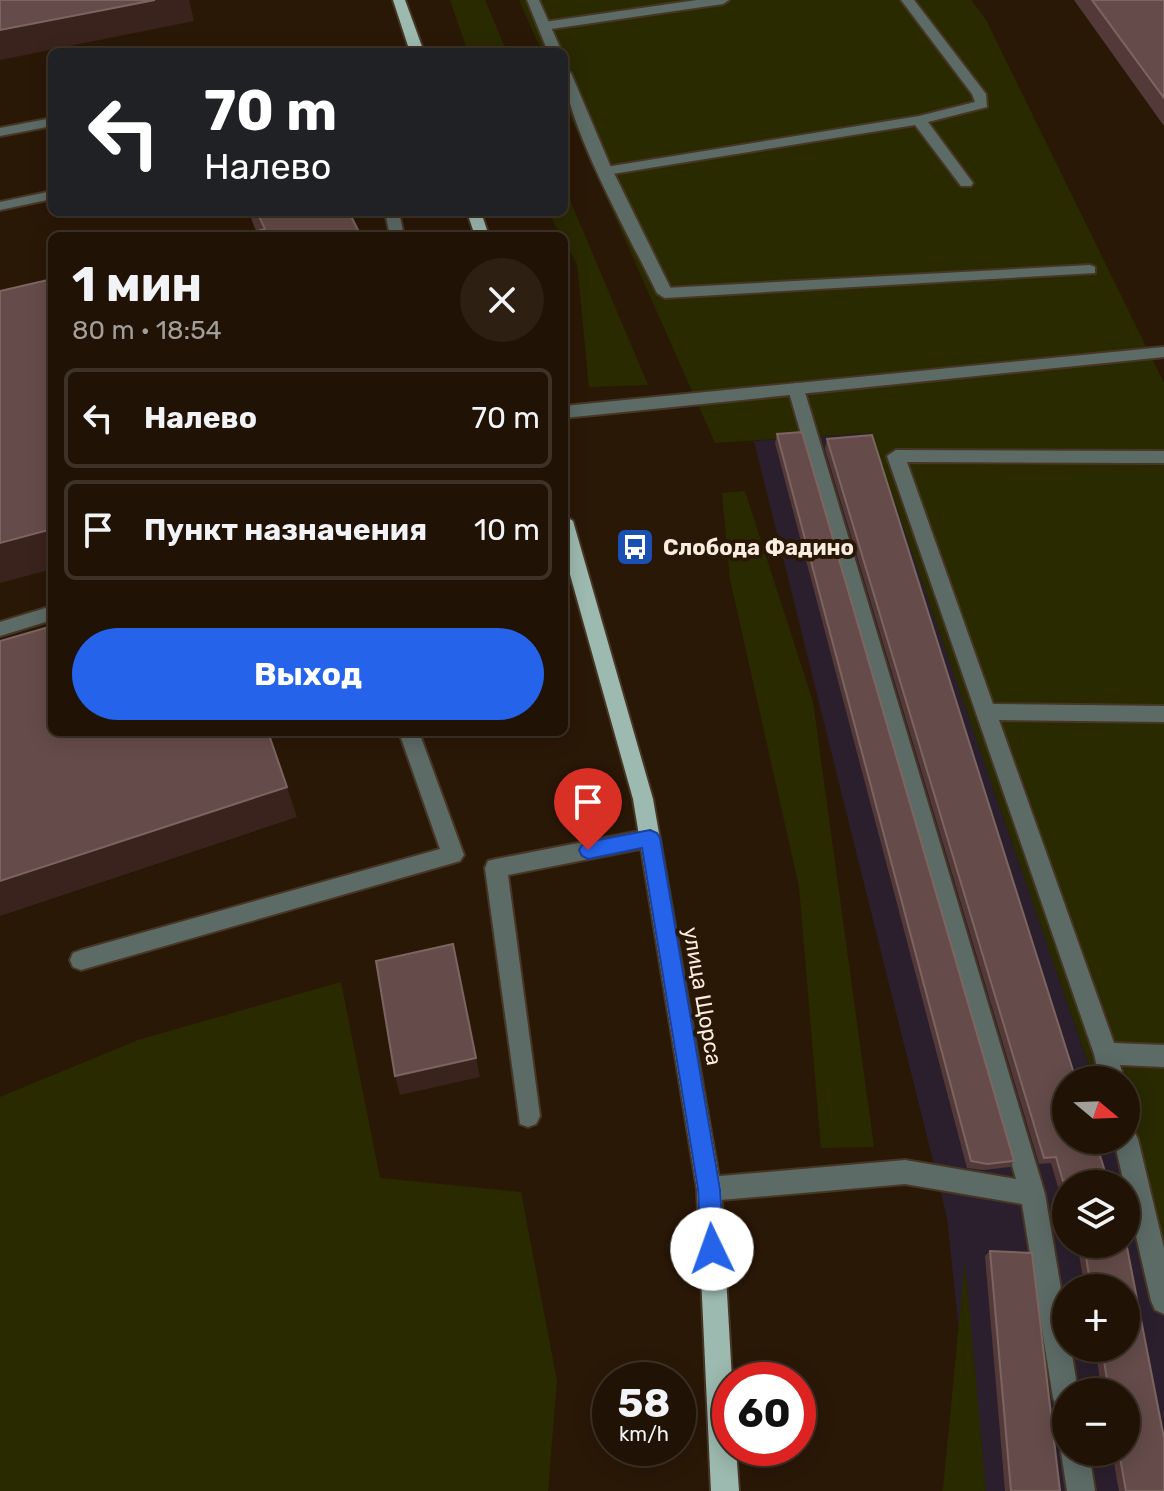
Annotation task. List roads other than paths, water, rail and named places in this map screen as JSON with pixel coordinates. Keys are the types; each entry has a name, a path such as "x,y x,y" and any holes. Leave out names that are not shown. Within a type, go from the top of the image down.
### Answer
{"main road":[{"path":"399,0 416,48"},
{"name":"улица Щорса","path":"568,535 643,799 709,1189 725,1491"}],"street":[{"path":"533,0 553,48"},
{"path":"544,26 723,0"},
{"path":"606,171 919,120 982,104 979,94 907,0"},
{"path":"568,82 606,171 665,293 1090,270"},
{"path":"919,120 966,183"},
{"path":"0,132 48,123"},
{"path":"0,206 48,196"},
{"path":"568,412 1164,352"},
{"path":"796,389 1033,1194 1063,1378"},
{"path":"1109,1066 896,456 1164,457"},
{"path":"0,629 48,614"},
{"path":"986,712 1164,714"},
{"path":"81,960 453,855 410,736"},
{"path":"528,1116 496,868 650,838"},
{"path":"1106,1054 1164,1056"},
{"path":"1130,1154 1164,1301"},
{"path":"709,1189 905,1172 1033,1194"},
{"path":"1077,1466 1081,1491"}],"place":[{"name":"Слобода Фадино","path":"635,547"}]}
